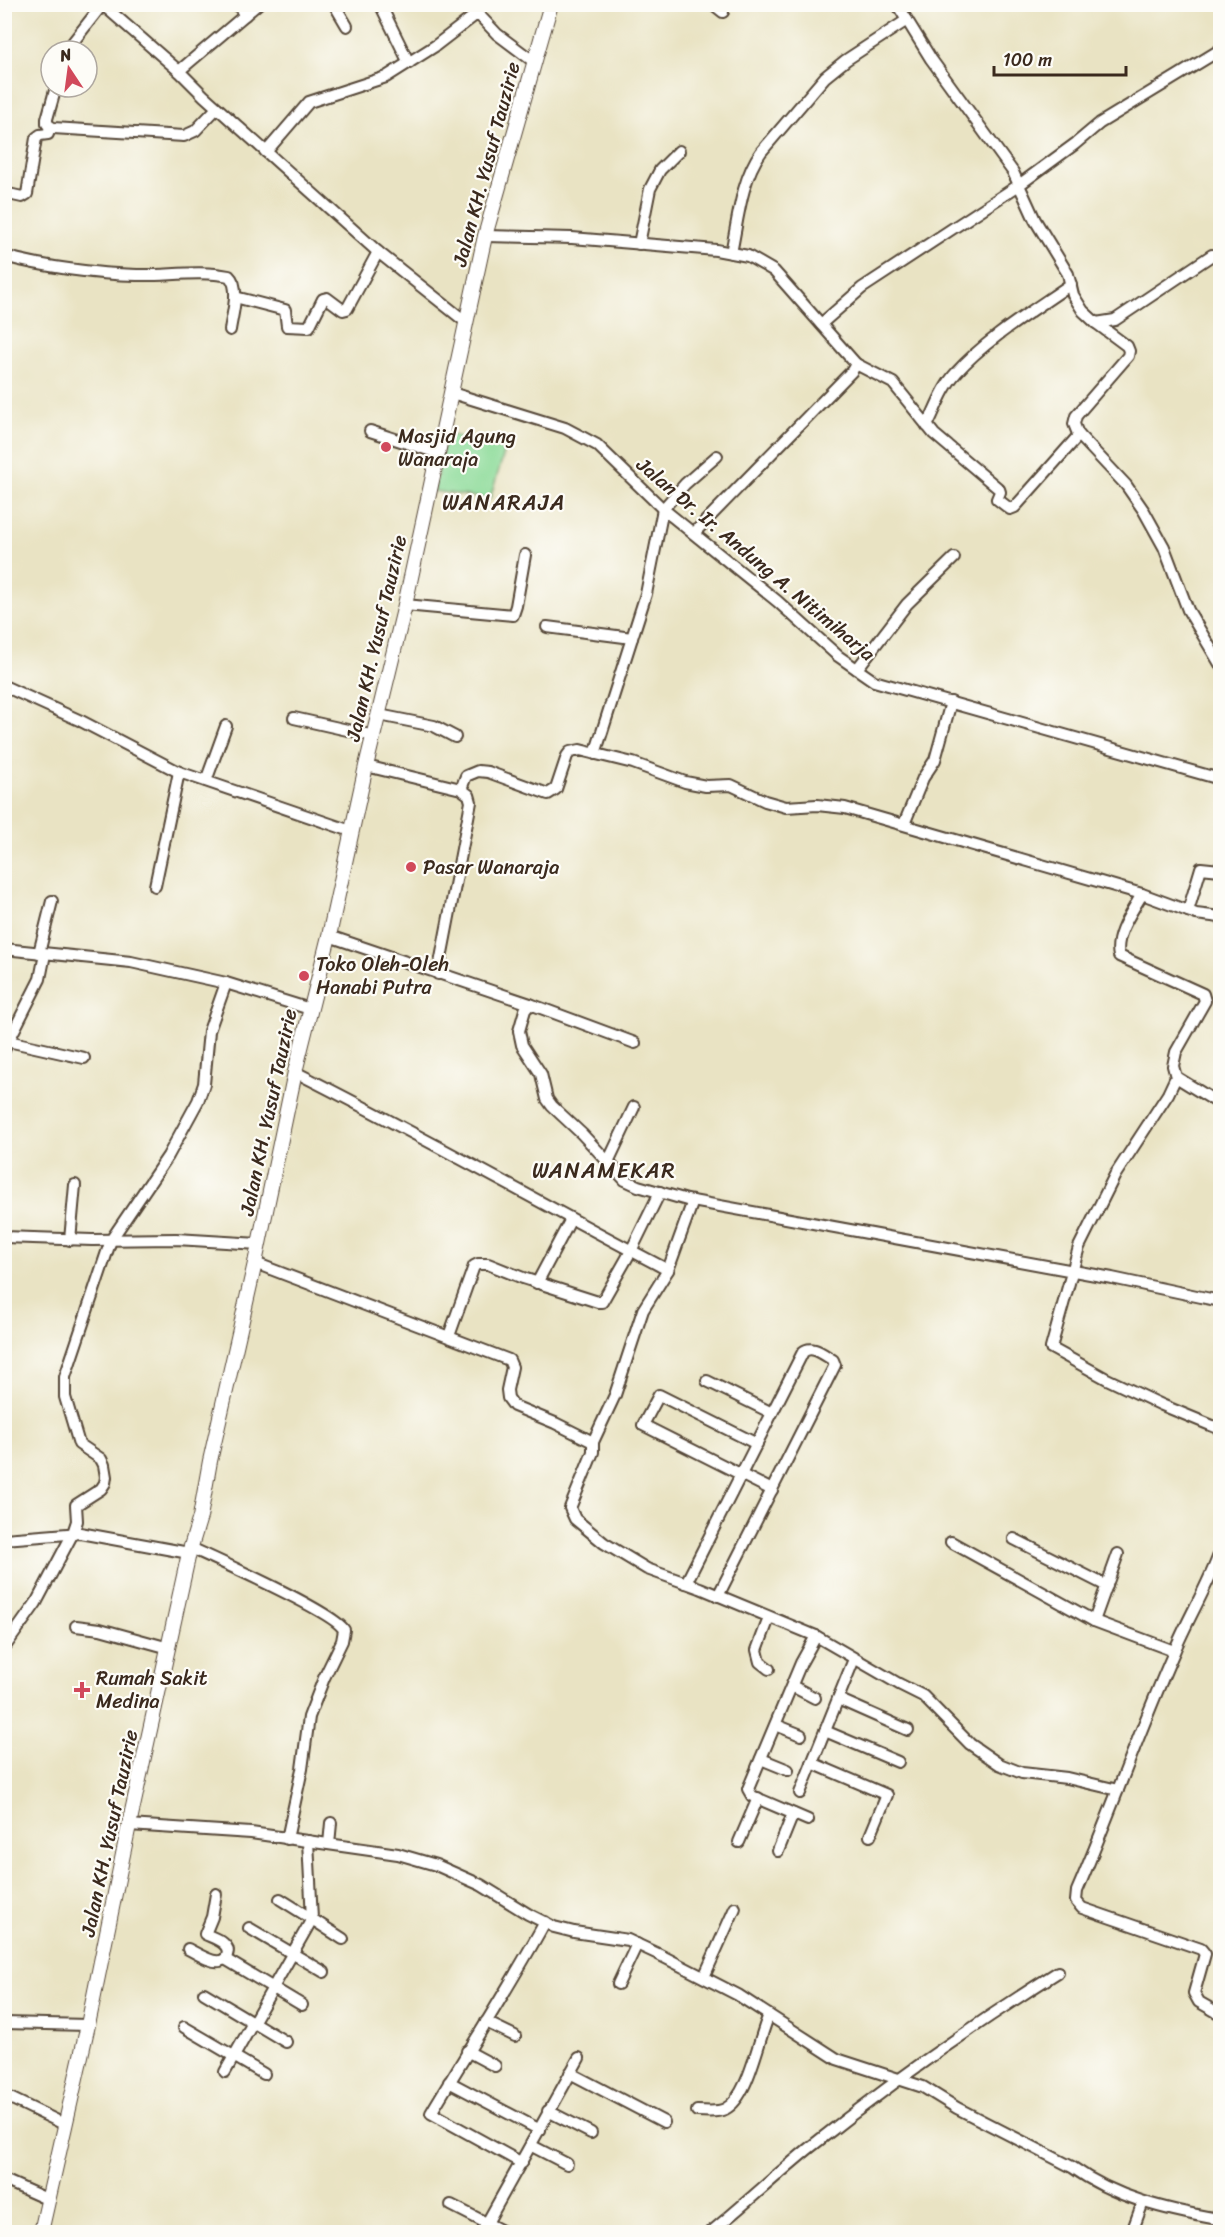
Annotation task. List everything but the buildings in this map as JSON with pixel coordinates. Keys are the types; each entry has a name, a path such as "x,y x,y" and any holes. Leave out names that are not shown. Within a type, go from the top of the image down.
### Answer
{"main road":[{"name":"Jalan KH. Yusuf Tauzirie","path":"41,2232 190,1550 201,1517 210,1461 310,1009 405,605 485,236 551,4"}],"street":[{"path":"237,4 244,15"},
{"path":"179,70 258,4"},
{"path":"334,4 347,26"},
{"path":"380,4 409,63"},
{"path":"713,4 723,12"},
{"path":"897,4 978,127 1013,172 1035,220 1068,274 1073,296 1083,311 1126,346 1129,351 1128,356 1076,416 1074,424 1079,435 1126,485 1144,511 1164,547 1188,610 1221,664"},
{"path":"75,39 102,5 179,70 217,108 378,252 466,322"},
{"path":"266,152 309,102 386,77 477,15 533,62"},
{"path":"731,253 748,179 761,152 825,77 846,60 907,20"},
{"path":"821,324 862,288 1019,185 1100,123 1221,50"},
{"path":"4,193 22,196 27,194 36,138 48,134 50,128 48,119 53,99"},
{"path":"50,128 184,136 195,131 217,108"},
{"path":"639,244 650,189 660,170 679,151"},
{"path":"485,236 572,238 748,256 774,271 856,364 893,383 927,426 999,489 1000,492 996,499 1010,509 1015,507 1079,435"},
{"path":"235,297 285,310 286,326 309,327 321,300 325,298 343,310 347,309 378,252"},
{"path":"1096,323 1115,320 1212,255"},
{"path":"4,256 44,265 129,275 220,274 229,276 233,280 235,297 230,330"},
{"path":"927,426 955,374 970,359 1071,284"},
{"path":"694,533 856,364"},
{"name":"Jalan Dr. Ir. Andung A. Nitimiharja","path":"452,393 546,421 597,445 663,509 777,601 838,656 874,681 1221,779"},
{"path":"370,431 438,453"},
{"path":"595,754 646,594 663,509 685,484 717,456"},
{"path":"405,605 513,615 525,555"},
{"path":"857,669 907,604 954,558"},
{"path":"548,627 632,638"},
{"path":"4,686 81,721 179,772 351,831"},
{"path":"904,824 923,778 935,760 951,702"},
{"path":"379,715 434,726 455,737"},
{"path":"294,718 374,736"},
{"path":"206,781 226,726"},
{"path":"461,789 466,776 478,771 488,772 543,793 552,793 556,789 567,756 570,752 580,750 633,763 685,782 706,786 731,785 765,801 786,807 830,805 904,824 1142,894 1188,911 1221,917"},
{"path":"366,766 461,789 469,795 471,802 438,974"},
{"path":"155,886 179,772"},
{"path":"1188,911 1201,868 1221,870"},
{"path":"1142,894 1123,928 1118,945 1119,956 1203,994 1205,1001 1176,1052 1173,1066 1176,1077 1168,1094 1115,1175 1079,1247 1051,1345 1052,1350 1162,1405 1221,1429"},
{"path":"52,901 42,954 40,979 6,1045 84,1058"},
{"path":"329,936 530,1004 635,1043"},
{"path":"4,949 131,962 226,983 310,1009"},
{"path":"4,1647 36,1603 73,1533 77,1521 76,1505 101,1489 105,1483 106,1477 102,1462 79,1443 64,1388 82,1323 111,1240 168,1156 198,1101 204,1084 209,1031 226,983"},
{"path":"530,1004 525,1010 519,1031 522,1045 541,1074 547,1099 625,1180 693,1201 1221,1301"},
{"path":"296,1072 397,1123 449,1154 668,1270"},
{"path":"1176,1077 1221,1104"},
{"path":"608,1162 634,1107"},
{"path":"70,1239 75,1185"},
{"path":"449,1336 474,1266 478,1264 488,1264 537,1283 601,1302 631,1251 660,1192"},
{"path":"693,1201 668,1270 643,1310 615,1395 593,1442 593,1452 570,1505 572,1515 604,1543 647,1569 816,1636 923,1696 970,1744 999,1764 1022,1773 1067,1778 1118,1790"},
{"path":"537,1283 571,1219"},
{"path":"4,1237 176,1239 259,1244"},
{"path":"255,1263 449,1336 511,1362 507,1395 514,1406 555,1422 593,1442"},
{"path":"686,1583 806,1348 811,1348 833,1360 832,1371 718,1596"},
{"path":"707,1381 772,1413"},
{"path":"757,1444 658,1395 643,1425 772,1490"},
{"path":"4,1539 73,1533 190,1550 296,1599 339,1622 344,1630 342,1641 309,1717 302,1769 287,1839"},
{"path":"1014,1539 1107,1586"},
{"path":"951,1542 1094,1621 1174,1651"},
{"path":"1094,1621 1118,1554"},
{"path":"1219,1559 1174,1651 1077,1891 1076,1901 1082,1908 1204,1951 1204,1961 1194,1993 1198,2002 1221,2014"},
{"path":"768,1618 757,1650 760,1662 769,1669"},
{"path":"76,1626 100,1629 169,1648"},
{"path":"808,1820 752,1796 748,1789 801,1663 816,1636"},
{"path":"800,1793 854,1659"},
{"path":"792,1686 815,1698"},
{"path":"838,1699 908,1730"},
{"path":"776,1725 801,1735"},
{"path":"825,1731 898,1762"},
{"path":"761,1759 788,1770"},
{"path":"812,1763 887,1795 870,1836"},
{"path":"739,1842 758,1798"},
{"path":"778,1851 793,1814"},
{"path":"329,1844 331,1823"},
{"path":"129,1825 251,1833 398,1854 436,1865 481,1885 544,1922 574,1932 628,1940 638,1944 704,1977 837,2059 923,2087 996,2129 1072,2167 1089,2179 1143,2202 1219,2220 1221,2206"},
{"path":"225,2072 312,1919 308,1841"},
{"path":"216,1894 212,1917 205,1934 226,1945 228,1951 225,1959"},
{"path":"280,1899 343,1939"},
{"path":"704,1977 735,1908"},
{"path":"522,2163 431,2113 467,2051 518,1972 544,1922"},
{"path":"249,1928 324,1972"},
{"path":"618,1984 638,1944"},
{"path":"188,1949 217,1961 225,1959 302,2005"},
{"path":"711,2232 808,2150 901,2079 980,2021 1058,1972"},
{"path":"204,1993 286,2042"},
{"path":"697,2111 722,2111 736,2099 747,2077 769,2015"},
{"path":"486,2022 515,2036"},
{"path":"4,2023 88,2025"},
{"path":"184,2027 264,2074"},
{"path":"467,2051 495,2066"},
{"path":"485,2228 532,2146 548,2110 579,2058"},
{"path":"570,2073 664,2122"},
{"path":"449,2082 540,2130"},
{"path":"6,2096 66,2125"},
{"path":"548,2110 591,2133"},
{"path":"532,2146 567,2164"},
{"path":"4,2180 49,2200"},
{"path":"1132,2232 1143,2202"},
{"path":"451,2205 485,2228 504,2232"}],"green space":[{"path":"446,433 505,450 490,499 434,491"}],"place":[{"name":"Masjid Agung Wanaraja","path":"386,447"},
{"name":"Pasar Wanaraja","path":"411,867"},
{"name":"Toko Oleh-Oleh Hanabi Putra","path":"304,976"},
{"name":"Rumah Sakit Medina","path":"82,1690"}],"district":[{"name":"WANARAJA","path":"504,502"},
{"name":"WANAMEKAR","path":"604,1170"}]}
